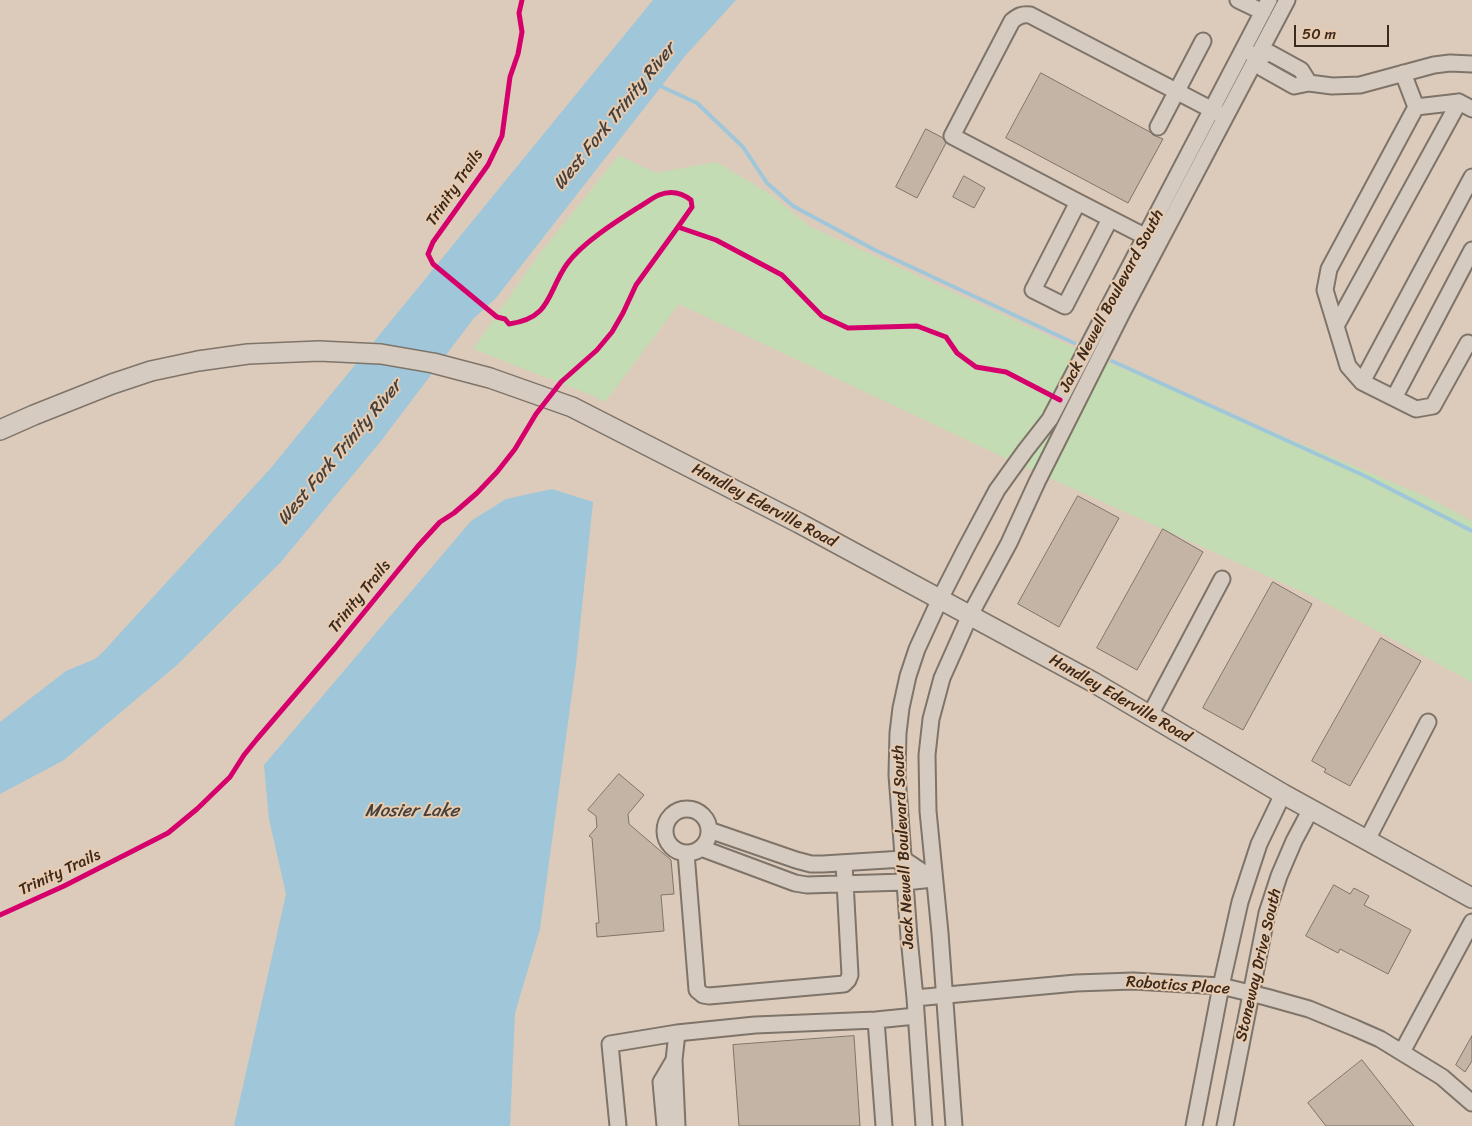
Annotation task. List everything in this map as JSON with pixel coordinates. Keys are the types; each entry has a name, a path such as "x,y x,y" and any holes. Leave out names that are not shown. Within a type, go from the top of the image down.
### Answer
{"main road":[{"name":"Handley Ederville Road","path":"0,430 112,384 151,371 198,361 248,354 319,351 381,354 433,363 490,378 572,407 790,519 1093,682 1311,810 1472,898"}],"street":[{"path":"1238,0 1266,6"},
{"name":"Jack Newell Boulevard South","path":"954,1126 945,996 927,801 927,755 931,720 942,678 970,615 1009,543 1037,482 1122,313 1152,240 1212,110 1287,0"},
{"name":"Jack Newell Boulevard South","path":"924,1126 915,998 908,938 898,775 898,733 908,676 917,649 940,599 997,490 1050,419 1152,240 1226,117 1251,54 1266,6"},
{"path":"1152,240 952,136 1012,21 1018,16 1030,15 1226,117"},
{"path":"1158,127 1203,41"},
{"path":"1251,54 1262,68 1294,86 1309,83 1332,86 1360,85 1434,65 1450,63 1472,64"},
{"path":"1403,73 1416,106 1329,269 1325,290 1348,366 1362,382 1416,409 1433,406 1471,341"},
{"path":"1416,106 1466,105"},
{"path":"1336,326 1466,105"},
{"path":"1362,382 1472,176"},
{"path":"1078,202 1033,290 1065,306 1110,219"},
{"path":"1394,398 1472,250"},
{"path":"1150,715 1222,579"},
{"path":"1367,840 1428,722"},
{"name":"Stoneway Drive South","path":"1194,1126 1221,986 1240,902 1259,844 1283,794"},
{"path":"684,809 696,811 702,815 709,830 706,841 701,848 694,852 686,853 671,846 667,839 665,828 672,815 684,809"},
{"name":"Stoneway Drive South","path":"1225,1126 1268,913 1279,876 1294,841 1311,810"},
{"path":"709,830 812,864 903,859 933,879"},
{"path":"701,848 807,885 905,882 933,879"},
{"path":"686,853 697,990 703,995 709,996 844,984 850,975 844,863"},
{"path":"1402,1052 1472,922"},
{"name":"Robotics Place","path":"915,998 1076,983 1133,980 1221,986 1309,1009 1355,1028 1402,1052 1442,1077 1472,1103"},
{"path":"618,1126 610,1044 676,1033 755,1025 876,1020 916,1016"},
{"path":"876,1020 884,1126"},
{"path":"676,1033 674,1060 677,1126"},
{"path":"664,1126 661,1082 674,1060"}],"green space":[{"path":"619,155 656,173 716,162 770,194 809,226 1079,350 1427,497 1472,521 1472,682 1316,598 1003,457 679,304 605,402 473,349 538,256"}],"water":[{"name":"West Fork Trinity River","path":"653,0 736,0 685,56 496,298 474,318 381,441 280,563 177,665 64,760 0,794 0,722 66,671 95,659 102,653 270,469"},
{"name":"Mosier Lake","path":"552,489 593,502 576,664 540,929 515,1013 510,1126 234,1126 286,894 269,819 264,765 471,521 506,499"}],"building":[{"path":"1041,73 1163,139 1128,203 1006,138"},
{"path":"926,129 943,138 946,143 917,198 896,187"},
{"path":"964,176 985,188 974,208 953,197"},
{"path":"1078,496 1119,518 1059,627 1018,604"},
{"path":"1163,529 1203,552 1137,670 1097,648"},
{"path":"1273,582 1312,604 1243,730 1203,708"},
{"path":"1381,638 1421,661 1350,786 1324,772 1326,769 1312,761"},
{"path":"619,774 644,795 628,814 629,824 671,860 674,894 661,895 664,931 597,937 596,923 599,923 592,838 589,836 597,827 596,816 588,810"},
{"path":"1334,885 1350,894 1354,888 1369,896 1364,905 1411,930 1388,974 1340,949 1338,953 1306,936"},
{"path":"854,1036 860,1126 739,1126 733,1045"},
{"path":"1472,1036 1472,1061 1465,1072 1456,1065"},
{"path":"1362,1060 1414,1126 1326,1126 1308,1103"}],"waterway":[{"name":"West Fork Trinity River","path":"658,85 697,103 743,147 767,183 793,206 875,250 1074,343"},
{"path":"1112,361 1365,476 1472,531"}],"cycle path":[{"name":"Trinity Trails","path":"522,0 519,13 522,32 518,54 510,77 502,136 488,165 433,242 428,254 433,264 497,317 505,319 509,324 523,321 533,316 547,302 567,264 581,248 654,198 663,193 676,193 691,200 692,207 678,227 716,240 782,275 822,316 848,328 917,326 946,337 957,353 976,367 1006,372 1060,400"},
{"name":"Trinity Trails","path":"0,915 64,886 168,833 197,809 230,777 257,739 335,648 418,546 440,522 454,513 477,493 497,472 515,449 536,414 561,382 597,350 612,332 636,285 678,227"}]}
